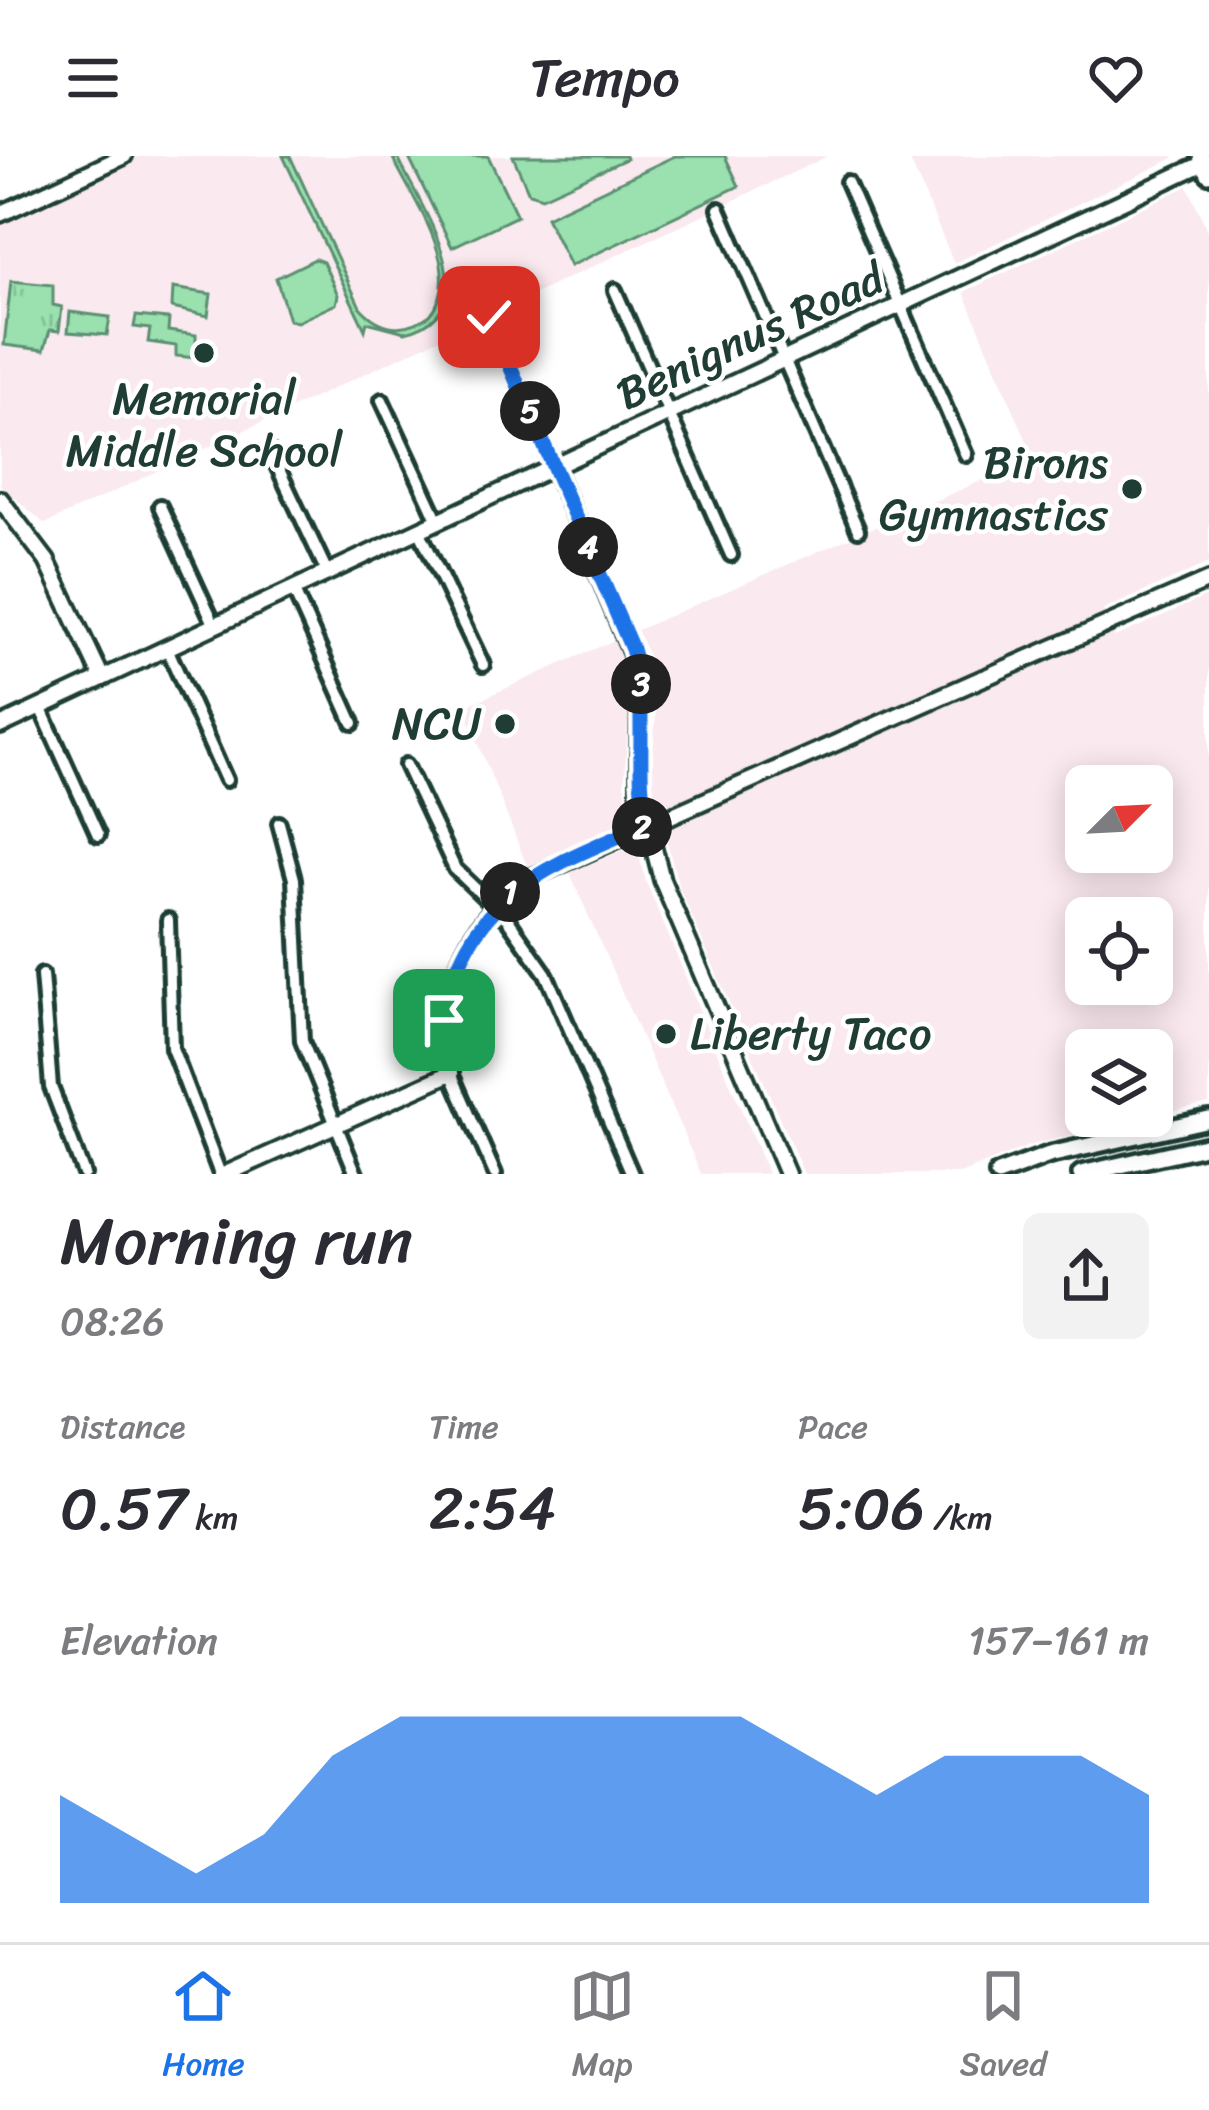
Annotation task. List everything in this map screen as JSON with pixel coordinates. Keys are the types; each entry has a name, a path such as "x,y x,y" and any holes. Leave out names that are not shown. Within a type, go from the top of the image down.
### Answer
{"main road":[{"path":"998,1174 1049,1156 1209,1119"},
{"path":"1081,1174 1209,1145"}],"street":[{"path":"0,214 124,156"},
{"name":"Benignus Road","path":"0,726 1205,164"},
{"path":"847,182 966,454"},
{"path":"719,209 858,530"},
{"path":"615,290 731,555"},
{"path":"489,317 640,674 639,790 647,824 672,904 787,1174"},
{"path":"382,400 438,521"},
{"path":"271,453 328,572"},
{"path":"0,500 47,561 102,678"},
{"path":"160,506 215,626"},
{"path":"419,530 483,665"},
{"path":"495,1174 451,1073 444,1020 465,946 492,907 551,866 1209,580"},
{"path":"293,589 353,723"},
{"path":"166,649 226,779"},
{"path":"40,707 98,836"},
{"path":"406,765 455,869 518,932 546,974 632,1174"},
{"path":"279,823 294,879 302,1041 356,1174"},
{"path":"168,920 172,1048 223,1174 451,1073"},
{"path":"42,975 51,1087 84,1174"}],"shaded area":[{"name":"Memorial Middle School","path":"140,156 828,156 45,524 0,485 0,222"},
{"path":"908,156 1173,156 1174,158 954,263"},
{"path":"1188,186 1209,235 1209,563 1103,610 1115,637 1209,595 1209,1103 1173,1111 1173,1029 1065,1029 1065,1137 1028,1146 960,1174 804,1174 679,887 651,782 657,698 652,665 637,630 1034,458 964,292"},
{"path":"617,639 630,687 624,785 631,813 627,821 527,866 464,707"},
{"path":"636,845 646,882 768,1174 701,1174 570,873"}],"green space":[{"path":"283,156 290,156 360,307 384,324 402,326 430,315 440,298 442,278 440,257 392,156 397,156 443,254 444,302 431,320 405,332 367,322 365,330"},
{"path":"408,156 488,156 517,216 452,247"},
{"path":"513,156 626,159 542,197 529,193"},
{"path":"675,156 725,156 739,186 570,266 546,217"},
{"path":"315,259 323,262 338,295 336,304 297,322 289,320 276,278"},
{"path":"11,281 53,285 53,305 62,307 59,331 50,330 44,350 4,345"},
{"path":"173,288 211,294 208,316 172,308"},
{"path":"70,312 110,317 107,335 68,332"},
{"path":"136,316 169,319 168,331 196,335 196,358 176,356 176,346 148,342 150,329 134,327"}],"place":[{"name":"Memorial Middle School","path":"204,353"},
{"name":"Birons Gymnastics","path":"1132,489"},
{"name":"NCU","path":"505,724"},
{"name":"Liberty Taco","path":"666,1034"}],"route":[{"path":"444,1020 465,946 492,907 551,866 647,824 639,790 640,674 489,317"}]}
